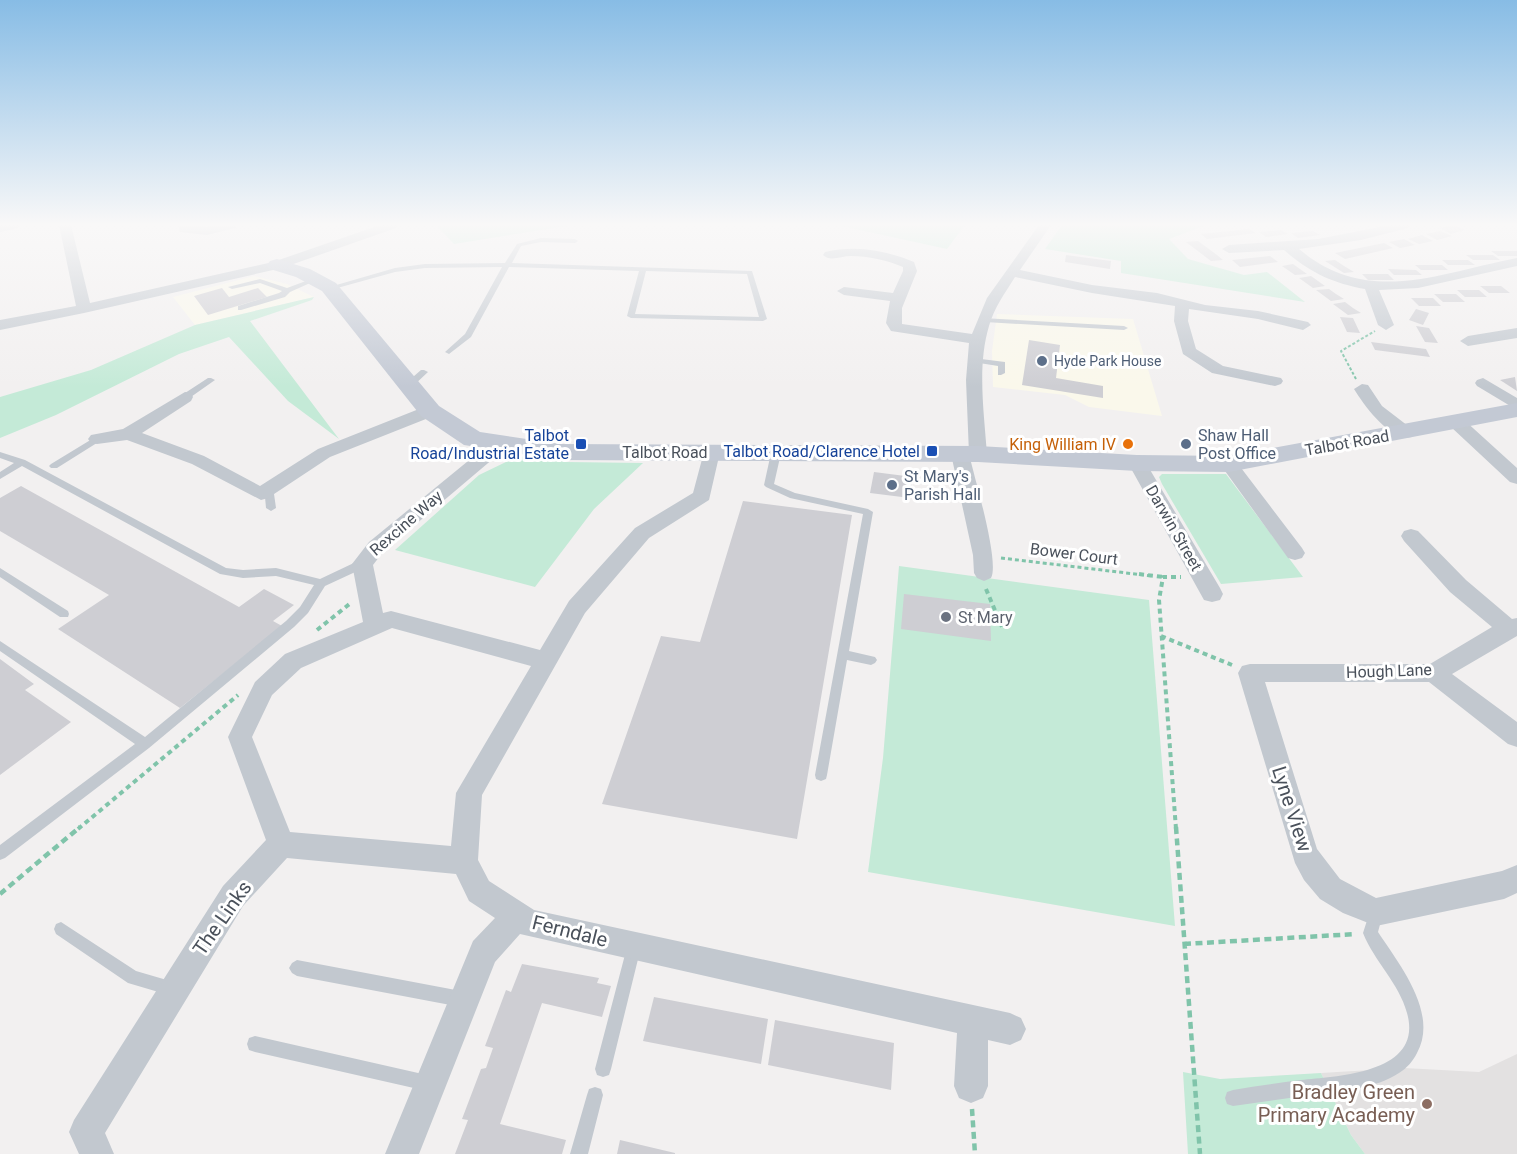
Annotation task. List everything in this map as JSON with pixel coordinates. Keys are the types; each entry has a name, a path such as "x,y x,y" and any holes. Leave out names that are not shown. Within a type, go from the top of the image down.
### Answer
{"street":[{"path":"77,279 84,309"},
{"path":"0,326 216,279"},
{"path":"312,279 323,283"},
{"path":"907,279 893,315 893,324 896,328 979,340"},
{"path":"983,564 969,454 976,360 987,310 1008,279"},
{"path":"1041,279 1092,289 1156,297 1205,309 1258,315 1304,325"},
{"path":"1338,279 1371,286 1395,286 1431,279"},
{"name":"Talbot Road","path":"323,283 417,379 430,411 472,439 560,452 969,454 1137,463 1229,464 1406,433 1517,410"},
{"path":"1371,286 1386,325"},
{"path":"844,291 900,298"},
{"path":"1182,303 1181,321 1189,351 1218,370 1275,381"},
{"path":"1468,341 1517,333"},
{"path":"1483,382 1517,405"},
{"path":"1362,388 1376,410 1406,433"},
{"path":"97,439 128,434 184,397"},
{"path":"128,434 198,460 266,501 324,453 430,411"},
{"path":"1457,423 1517,478"},
{"name":"Rexcine Way","path":"375,626 362,564 376,547 501,443"},
{"path":"546,661 391,620 293,661 263,689 240,737 281,844 464,861 469,793 546,661 577,607 642,533 702,496 711,452"},
{"name":"Darwin Street","path":"1137,463 1212,594"},
{"path":"1229,464 1295,553"},
{"path":"1411,536 1458,586 1512,628"},
{"name":"Hough Lane","path":"1250,673 1434,673 1512,628"},
{"name":"Lyne View","path":"1250,673 1305,854 1329,889 1353,903 1373,923"},
{"path":"1434,673 1517,736"},
{"name":"The Links","path":"96,1154 86,1132 233,896 281,844"},
{"name":"Ferndale","path":"464,861 479,891 529,923 1010,1029"},
{"path":"1373,923 1504,885 1517,879"},
{"path":"402,1154 484,952 517,915"},
{"path":"971,1086 973,1021"}],"lane":[{"path":"232,287 260,281 287,290 346,279"},
{"path":"449,352 468,335 499,279"},
{"path":"641,279 631,316 763,319 752,279"},
{"path":"241,308 282,295 287,290"},
{"path":"985,320 1124,328"},
{"path":"976,360 1002,369 1004,352"},
{"path":"184,397 211,380"},
{"path":"54,466 97,439"},
{"path":"776,453 769,484 793,496 868,512 821,775"},
{"path":"0,455 22,462 224,571 243,574 276,572 321,583"},
{"path":"0,476 22,462"},
{"path":"0,853 145,744 290,624 304,610 321,583 362,564"},
{"path":"0,572 64,614"},
{"path":"0,645 145,744"},
{"path":"842,654 871,660"},
{"path":"1233,1098 1368,1080 1395,1067 1410,1050 1416,1039 1418,1020 1373,923"},
{"path":"61,929 133,978 175,989"},
{"path":"603,1069 635,946"},
{"path":"297,968 465,1000"},
{"path":"255,1044 430,1084"},
{"path":"579,1154 595,1095"}],"path":[{"path":"1362,388 1341,351 1386,325"},
{"path":"983,564 986,599 1001,617 1002,627"},
{"name":"Bower Court","path":"983,564 1163,577 1201,575"},
{"path":"1163,577 1159,600 1161,636 1200,1154"},
{"path":"316,631 368,590"},
{"path":"1161,636 1250,673"},
{"path":"0,894 244,690"},
{"path":"1184,944 1373,923"},
{"path":"971,1086 975,1154"}],"shaded area":[{"path":"243,279 266,279 287,284 314,297 195,325 173,297"},
{"path":"997,314 1133,319 1162,416 1089,407 1065,395 993,387 992,351"},
{"name":"Bradley Green Primary Academy","path":"1517,1054 1517,1154 1365,1154 1351,1135 1321,1073 1404,1068 1479,1072"}],"green space":[{"path":"1158,279 1276,279 1305,302"},
{"path":"314,297 312,300 250,321 339,439 288,401 229,337 179,354 56,415 0,438 0,397 91,370 195,325"},
{"path":"532,454 566,462 643,463 594,509 535,587 395,550 479,475 508,461"},
{"path":"1162,474 1226,474 1303,577 1221,584 1162,484 1159,477"},
{"path":"899,566 1149,600 1175,926 868,872 883,758"},
{"path":"1183,1072 1220,1079 1321,1073 1351,1135 1365,1154 1188,1154"}],"building":[{"path":"1300,279 1315,279 1325,286 1313,288"},
{"path":"1367,279 1394,280 1368,280"},
{"path":"1480,286 1501,286 1510,293 1489,293"},
{"path":"222,288 229,297 258,288 267,297 208,315 194,296"},
{"path":"1329,289 1344,299 1331,301 1316,290"},
{"path":"1457,290 1479,290 1487,297 1465,297"},
{"path":"1434,294 1456,294 1465,302 1443,302"},
{"path":"1411,298 1433,298 1441,306 1419,306"},
{"path":"1345,302 1361,313 1348,315 1333,304"},
{"path":"1416,309 1429,313 1423,325 1409,320"},
{"path":"1340,317 1353,318 1360,333 1347,332"},
{"path":"1416,326 1429,328 1438,343 1425,342"},
{"name":"Hyde Park House","path":"1029,340 1060,345 1056,378 1103,386 1103,398 1022,385"},
{"path":"1371,342 1426,349 1430,357 1375,350"},
{"path":"1515,377 1517,391 1500,380"},
{"name":"St Mary's Parish Hall","path":"874,472 913,477 910,498 870,493"},
{"path":"21,486 239,607 264,589 294,605 273,621 282,626 180,708 58,629 109,595 0,531 0,498"},
{"path":"743,501 852,515 797,839 602,804 661,636 700,642"},
{"name":"St Mary","path":"904,594 990,604 991,641 901,629"},
{"path":"0,659 34,684 25,690 71,722 0,775"},
{"path":"522,964 599,978 597,983 611,986 602,1017 542,1003 500,1124 566,1140 562,1154 455,1154 468,1120 462,1119 481,1069 486,1068 493,1048 485,1046 506,990 511,992"},
{"path":"654,997 768,1019 761,1064 643,1041"},
{"path":"775,1020 894,1043 891,1090 768,1065"},
{"path":"620,1140 675,1153 675,1154 617,1154"}],"place":[{"name":"Hyde Park House","path":"1042,361"},
{"name":"Talbot Road/Industrial Estate","path":"581,444"},
{"name":"King William IV","path":"1128,444"},
{"name":"Shaw Hall Post Office","path":"1186,444"},
{"name":"Talbot Road/Clarence Hotel","path":"932,451"},
{"name":"St Mary's Parish Hall","path":"892,485"},
{"name":"St Mary","path":"946,617"},
{"name":"Bradley Green Primary Academy","path":"1427,1104"}]}
